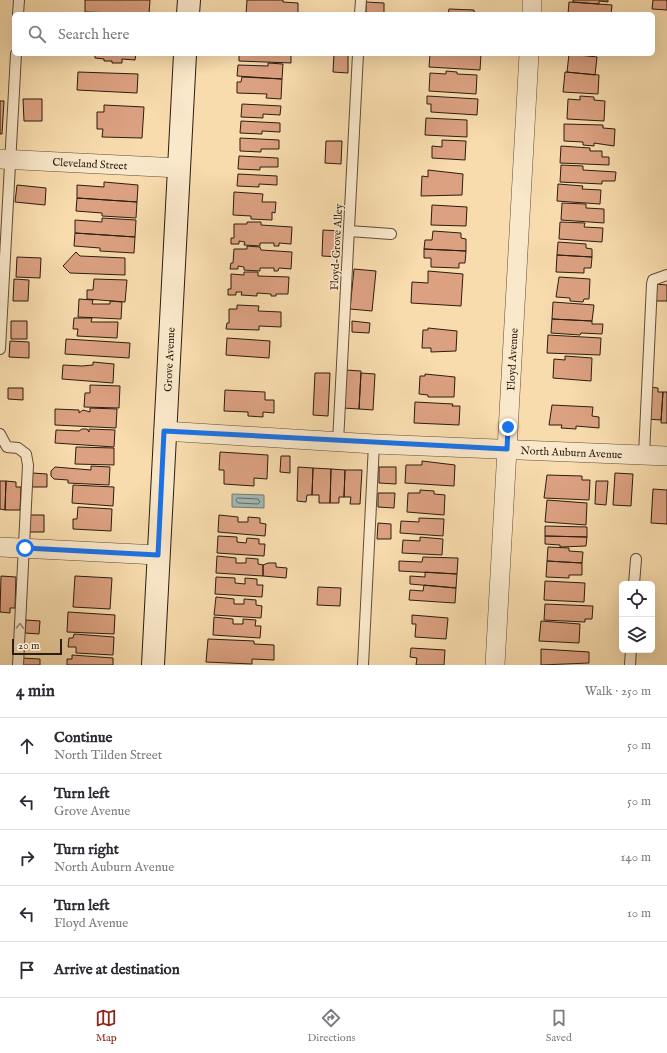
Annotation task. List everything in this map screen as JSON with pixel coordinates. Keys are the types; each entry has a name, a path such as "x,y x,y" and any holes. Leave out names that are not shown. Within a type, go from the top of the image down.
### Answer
{"main road":[{"path":"188,12 189,0"},
{"name":"Grove Avenue","path":"153,665 164,431 186,56"}],"street":[{"path":"532,0 532,12"},
{"name":"Floyd Avenue","path":"495,665 529,56"},
{"name":"Cleveland Street","path":"5,159 179,168"},
{"name":"North Auburn Avenue","path":"164,431 374,444 667,456"},
{"path":"0,547 158,555"}],"lane":[{"path":"18,12 19,0"},
{"path":"360,12 361,0"},
{"path":"0,349 5,159 16,56"},
{"name":"Floyd-Grove Alley","path":"338,442 358,56"},
{"path":"349,231 391,234"},
{"path":"644,455 652,284 654,280 667,275"},
{"path":"0,434 7,447 18,448 26,454 27,460 25,548 18,665"},
{"path":"363,665 374,444"},
{"path":"634,581 636,559"},
{"path":"630,665 631,653"}],"water":[{"path":"232,494 264,495 264,508 232,507"}],"building":[{"path":"85,0 150,0 149,12 85,12"},
{"path":"247,0 283,0 283,2 298,3 298,12 246,12"},
{"path":"573,0 608,0 608,2 599,1 599,4 573,2"},
{"path":"653,0 667,0 667,10 652,9"},
{"path":"366,2 384,3 384,12 366,12"},
{"path":"569,2 612,5 611,12 568,12"},
{"path":"449,9 474,10 474,12 448,12"},
{"path":"95,56 136,56 135,60 122,59 122,63 112,63 112,61 104,61 104,59 95,58"},
{"path":"239,56 291,56 291,63 239,61"},
{"path":"334,56 348,56 348,73 333,72"},
{"path":"430,56 481,56 480,70 429,67"},
{"path":"569,56 597,57 595,75 567,72"},
{"path":"268,63 283,64 282,79 237,76 238,65 268,66"},
{"path":"446,71 457,72 457,74 477,75 476,94 429,91 430,73 446,74"},
{"path":"78,72 138,74 137,93 77,90"},
{"path":"565,72 599,75 598,94 563,92"},
{"path":"242,77 282,79 281,99 266,98 267,94 237,93 237,82 241,82"},
{"path":"427,96 478,99 477,115 431,112 431,104 427,104"},
{"path":"580,96 594,97 594,100 605,101 604,121 567,119 568,99 580,100"},
{"path":"23,99 42,99 42,121 24,121"},
{"path":"0,101 4,101 2,134 0,134"},
{"path":"242,104 281,106 280,115 263,114 263,118 241,117"},
{"path":"104,105 144,107 142,138 102,137 103,129 97,129 97,112 104,112"},
{"path":"426,118 467,120 467,137 425,135"},
{"path":"241,121 280,123 280,132 262,131 262,134 240,133"},
{"path":"564,124 603,125 603,128 615,129 614,146 594,143 594,146 583,145 583,142 564,141"},
{"path":"240,138 279,140 279,149 261,149 261,152 240,151"},
{"path":"442,140 466,141 465,160 432,158 432,146 442,147"},
{"path":"326,141 342,141 341,164 325,163"},
{"path":"561,146 590,148 590,151 602,151 602,157 609,157 609,165 560,163"},
{"path":"239,156 278,158 278,167 260,167 260,170 238,169"},
{"path":"561,165 583,166 583,170 616,172 615,181 602,181 602,184 560,182"},
{"path":"428,170 463,174 462,195 421,196 422,176 428,177"},
{"path":"238,174 277,176 277,185 259,184 259,187 237,186"},
{"path":"104,182 138,185 137,202 77,198 77,185 104,187"},
{"path":"558,184 583,186 582,189 601,190 600,204 557,201"},
{"path":"17,185 46,188 45,205 15,202"},
{"path":"234,192 263,194 262,202 276,202 275,213 272,212 272,220 251,219 251,216 233,215"},
{"path":"77,198 137,202 136,218 102,216 102,213 76,211"},
{"path":"562,203 586,204 586,208 604,209 604,223 561,220"},
{"path":"432,205 467,207 466,226 431,225"},
{"path":"102,218 136,220 135,237 75,233 75,220 102,222"},
{"path":"247,222 261,222 261,225 292,227 291,244 279,243 279,246 274,246 274,243 260,243 260,246 244,245 245,242 239,241 239,244 231,244 231,238 234,238 234,224 247,224"},
{"path":"560,222 585,223 584,227 603,228 602,242 559,239"},
{"path":"323,230 340,231 340,257 322,256"},
{"path":"433,231 461,233 461,238 466,239 466,251 424,249 425,240 432,240"},
{"path":"75,233 135,237 134,253 100,251 100,248 74,246"},
{"path":"558,242 586,244 586,248 592,249 592,257 557,255"},
{"path":"247,246 260,247 261,250 292,252 291,269 279,268 278,271 274,271 274,268 260,268 260,271 244,270 244,267 238,266 238,269 230,269 231,263 233,263 234,249 247,249"},
{"path":"424,249 466,251 465,263 459,263 459,268 431,267 431,258 424,258"},
{"path":"76,252 80,256 125,258 125,275 70,273 63,266"},
{"path":"557,255 592,257 591,268 584,268 584,273 556,272"},
{"path":"17,257 41,258 40,278 16,277"},
{"path":"354,269 376,271 372,311 350,309"},
{"path":"428,271 463,274 461,306 411,303 412,282 428,283"},
{"path":"244,272 258,272 258,276 289,277 288,294 276,294 276,296 271,296 271,294 257,293 257,296 241,295 242,292 236,292 236,295 228,295 228,289 231,289 231,274 244,275"},
{"path":"559,277 590,279 589,299 584,299 583,302 570,301 570,298 556,297"},
{"path":"14,279 29,280 28,301 13,301"},
{"path":"94,279 127,280 125,302 87,299 87,290 93,290"},
{"path":"656,284 667,285 667,301 655,301"},
{"path":"79,299 93,300 92,304 110,304 110,301 122,302 121,319 78,317"},
{"path":"553,302 594,305 592,321 552,319"},
{"path":"237,305 259,306 258,311 281,312 281,327 259,326 259,330 226,329 227,323 229,323 229,309 237,309"},
{"path":"74,318 92,318 91,322 118,322 117,338 77,336 78,329 73,329"},
{"path":"552,319 592,321 592,324 603,324 602,334 581,333 580,335 551,333"},
{"path":"11,321 27,321 27,339 11,339"},
{"path":"352,321 370,323 369,333 352,332"},
{"path":"428,328 457,331 456,351 431,352 431,348 422,348 423,330 428,330"},
{"path":"548,335 601,338 600,355 547,353"},
{"path":"227,338 270,341 269,358 226,355"},
{"path":"66,339 130,343 129,358 65,354"},
{"path":"10,341 29,342 29,358 9,357"},
{"path":"565,356 592,358 591,381 553,378 554,359 565,360"},
{"path":"93,362 114,364 113,383 62,379 63,365 93,365"},
{"path":"345,370 361,371 359,409 343,408"},
{"path":"315,373 330,373 328,416 313,415"},
{"path":"361,373 375,374 373,410 359,409"},
{"path":"425,374 455,377 454,397 428,397 428,395 419,394 420,376 425,376"},
{"path":"90,385 120,386 119,408 84,407 85,393 90,393"},
{"path":"649,387 658,388 658,392 663,392 661,420 646,419"},
{"path":"8,388 23,388 23,400 8,399"},
{"path":"225,390 265,392 265,400 274,400 274,413 263,412 263,417 248,416 248,412 224,411"},
{"path":"663,392 667,392 667,423 661,423"},
{"path":"415,402 453,404 452,406 460,406 459,425 414,423"},
{"path":"552,405 593,407 592,416 599,417 599,428 576,426 576,429 561,428 562,425 549,425"},
{"path":"90,408 117,409 116,428 55,425 55,409 79,410 79,413 83,410 90,412"},
{"path":"82,429 87,429 89,432 89,429 115,430 114,447 55,443 56,430 79,431"},
{"path":"76,447 114,448 114,465 75,464"},
{"path":"220,452 268,455 267,479 254,478 254,486 224,484 224,470 219,470"},
{"path":"281,456 290,456 290,473 280,472"},
{"path":"422,461 455,465 454,486 405,483 406,465 422,465"},
{"path":"91,466 110,467 109,485 68,483 68,480 54,479 51,476 51,471 55,467 91,470"},
{"path":"298,467 313,468 312,495 307,495 306,502 297,501"},
{"path":"379,467 396,467 396,484 379,483"},
{"path":"313,468 331,469 330,503 319,503 319,495 312,495"},
{"path":"331,469 345,470 344,497 339,497 339,503 330,503"},
{"path":"345,470 362,470 360,504 350,504 351,497 344,497"},
{"path":"32,473 47,474 47,487 32,487"},
{"path":"615,473 633,474 631,506 613,505"},
{"path":"547,475 582,476 582,480 590,480 589,500 544,498"},
{"path":"0,481 6,481 5,510 0,509"},
{"path":"6,481 16,482 16,487 21,487 20,510 5,510"},
{"path":"596,481 608,481 606,505 595,504"},
{"path":"73,485 114,487 113,506 72,503"},
{"path":"653,489 667,490 667,524 651,523"},
{"path":"420,490 434,491 434,494 445,495 444,515 407,512 408,493 420,493"},
{"path":"378,493 395,493 394,508 378,507"},
{"path":"547,500 587,503 586,525 545,522"},
{"path":"78,507 112,509 111,531 73,529 73,519 77,519"},
{"path":"27,515 44,515 44,532 27,532"},
{"path":"219,515 238,517 238,522 248,522 248,517 260,518 260,523 266,524 265,536 218,532"},
{"path":"419,518 444,519 443,536 400,533 401,521 419,522"},
{"path":"378,523 391,524 391,539 377,539"},
{"path":"545,526 587,527 587,537 545,536"},
{"path":"218,536 237,537 237,542 246,543 247,538 259,539 259,544 265,544 264,556 217,553"},
{"path":"545,536 587,537 586,546 560,547 560,545 545,544"},
{"path":"420,537 443,539 442,555 402,553 403,540 420,541"},
{"path":"548,547 569,548 569,551 583,552 582,563 547,561"},
{"path":"217,556 236,558 236,563 246,563 246,558 258,559 258,564 263,565 263,576 216,573"},
{"path":"423,557 458,558 457,574 399,571 399,561 422,562"},
{"path":"547,561 582,563 582,575 569,575 569,578 546,577"},
{"path":"268,563 276,563 276,567 287,568 286,578 263,576 263,565"},
{"path":"425,572 457,574 456,588 410,584 410,576 425,577"},
{"path":"1,576 16,577 15,608 10,608 10,613 0,612"},
{"path":"75,576 112,578 110,609 73,607"},
{"path":"216,577 235,578 235,583 245,584 245,578 257,579 257,585 263,585 262,597 215,594"},
{"path":"545,581 585,583 584,602 544,600"},
{"path":"424,585 456,588 455,603 409,600 410,590 423,591"},
{"path":"318,587 341,588 340,606 317,605"},
{"path":"216,597 234,599 234,604 244,604 244,599 256,600 256,605 262,606 261,618 214,615"},
{"path":"545,604 593,606 592,619 585,619 585,622 544,620"},
{"path":"68,612 115,615 114,634 67,632"},
{"path":"412,615 448,618 446,639 415,637 416,624 412,624"},
{"path":"214,617 233,619 233,624 243,624 243,619 256,620 255,626 261,626 260,638 213,635"},
{"path":"26,620 40,621 39,634 25,633"},
{"path":"541,621 580,624 579,643 539,641"},
{"path":"74,634 114,637 113,655 76,653 76,647 68,647 69,638 73,638"},
{"path":"208,639 254,641 254,644 274,645 274,660 252,659 252,664 206,662"},
{"path":"411,648 445,650 444,665 416,665 417,658 410,657"},
{"path":"541,649 589,652 589,663 541,665"},
{"path":"72,655 113,658 113,665 67,665 67,659 72,659"},
{"path":"21,658 40,659 40,665 21,665"}],"route":[{"path":"25,548 158,555 164,431 374,444 507,449 508,427"}]}
